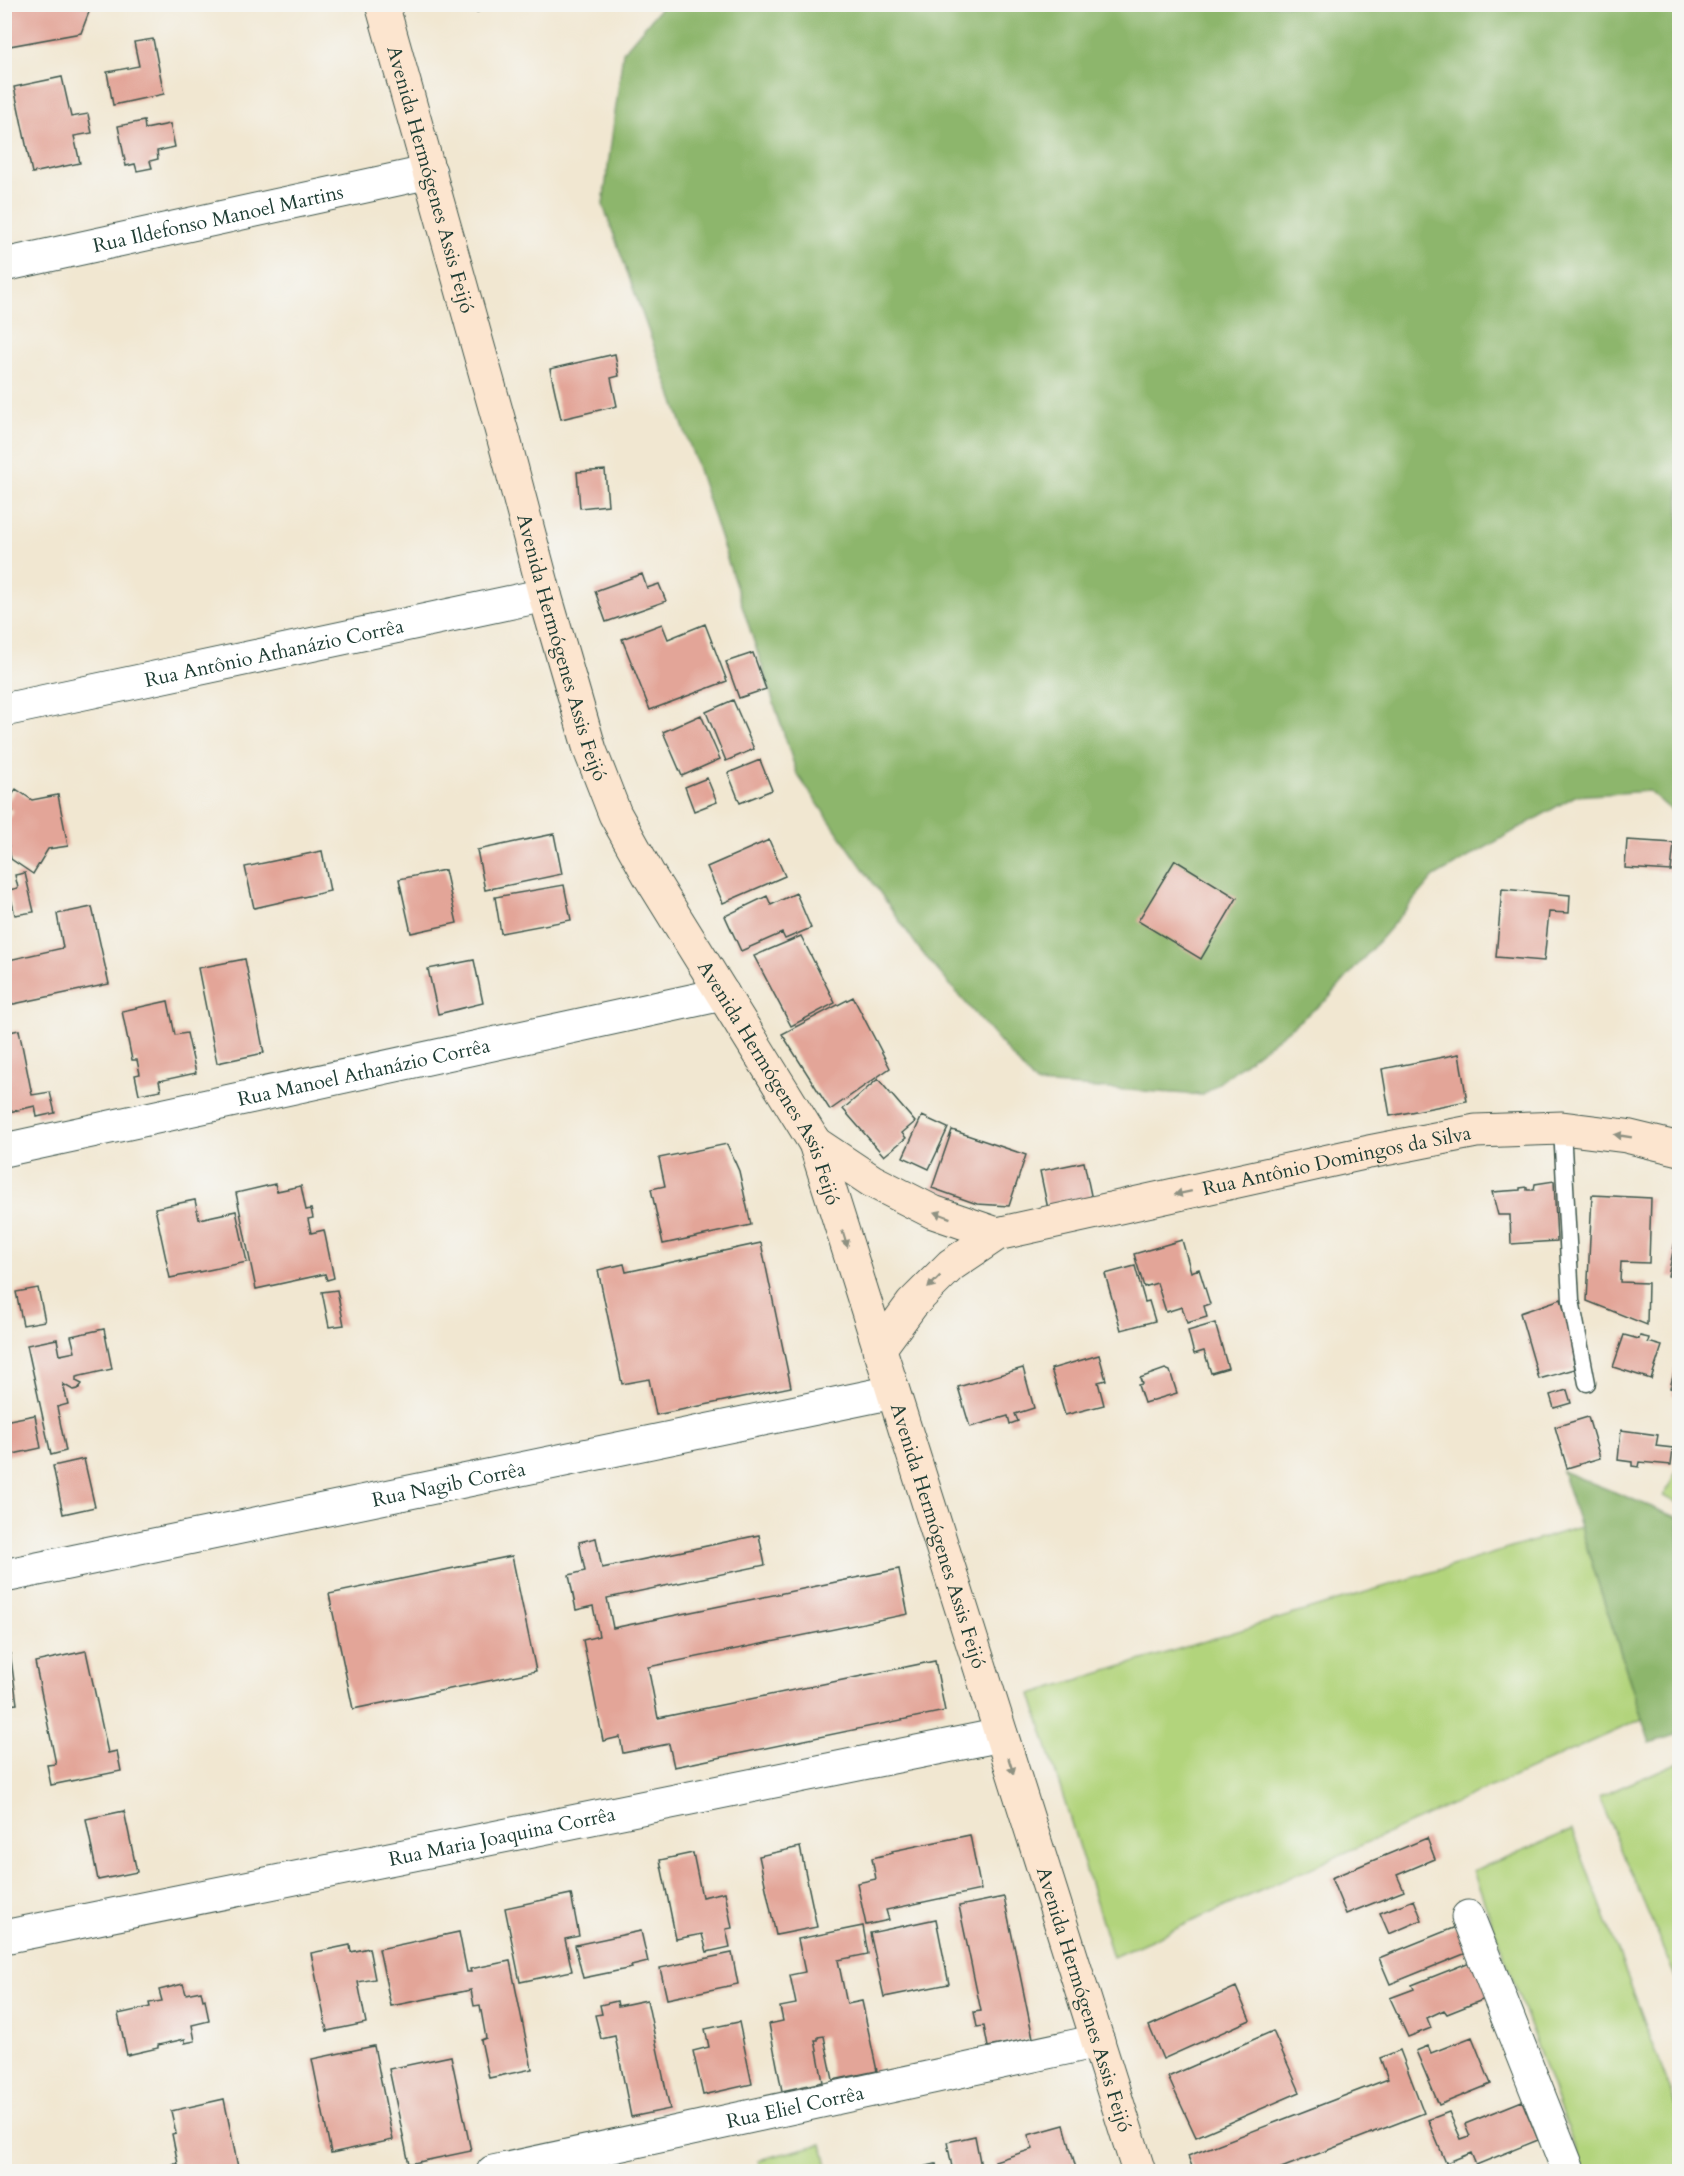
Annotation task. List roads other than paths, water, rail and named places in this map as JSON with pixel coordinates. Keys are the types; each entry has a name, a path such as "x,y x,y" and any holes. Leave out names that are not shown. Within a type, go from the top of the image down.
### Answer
{"main road":[{"name":"Avenida Hermógenes Assis Feijó","path":"382,4 590,750 615,814 649,875 815,1143 1139,2172"},
{"name":"Rua Antônio Domingos da Silva","path":"879,1349 912,1304 951,1265 997,1234 1369,1152 1476,1131 1562,1128 1626,1136 1680,1149"},
{"path":"815,1143 872,1181 912,1202 933,1212 997,1234"}],"street":[{"name":"Rua Ildefonso Manoel Martins","path":"4,265 430,172"},
{"name":"Rua Antônio Athanázio Corrêa","path":"4,710 545,595"},
{"name":"Rua Manoel Athanázio Corrêa","path":"4,1150 723,994"},
{"name":"Rua Nagib Corrêa","path":"4,1576 893,1392"},
{"name":"Rua Maria Joaquina Corrêa","path":"4,1937 1001,1734"},
{"path":"1468,1917 1569,2172"},
{"name":"Rua Eliel Corrêa","path":"493,2172 1098,2041"}],"lane":[{"path":"1562,1128 1571,1300 1587,1383"}]}
